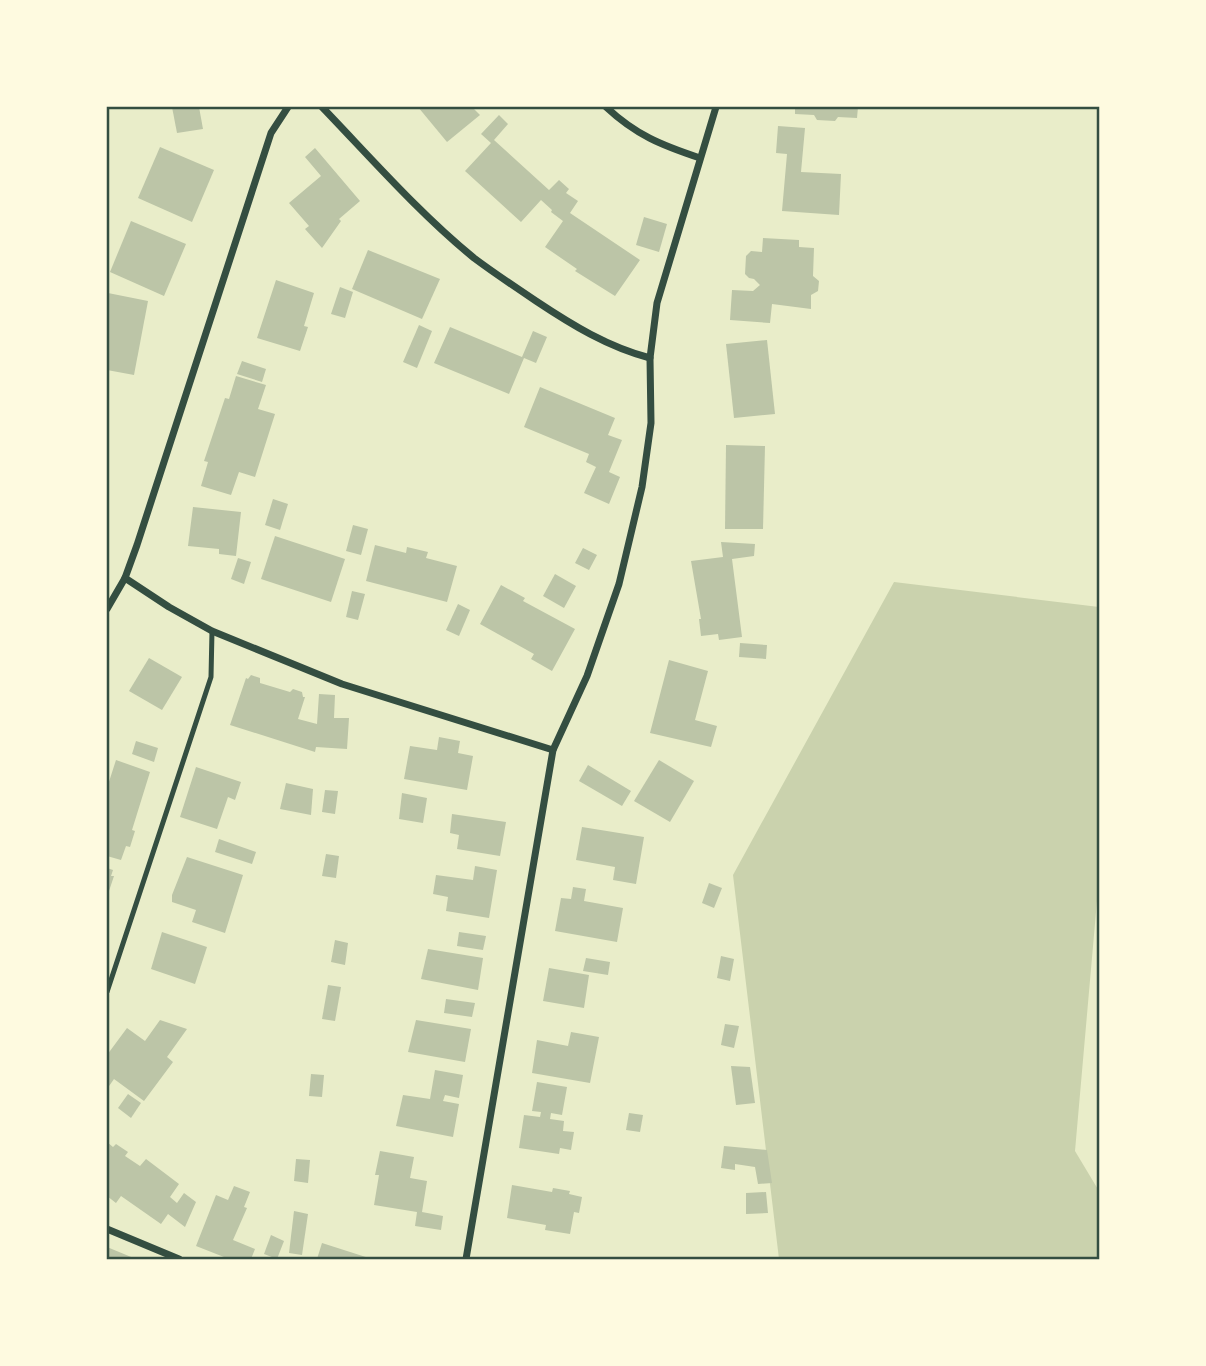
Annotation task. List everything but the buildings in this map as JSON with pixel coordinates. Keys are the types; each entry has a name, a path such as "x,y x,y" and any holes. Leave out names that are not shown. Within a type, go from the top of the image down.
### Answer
{"street":[{"path":"107,610 125,578 271,133 288,107"},
{"path":"322,107 432,221 475,258 590,335 624,351 650,358"},
{"path":"606,107 620,120 652,141 700,158"},
{"path":"466,1259 553,750 587,676 619,584 642,487 651,423 650,358 657,303 716,107"},
{"path":"125,578 212,631 342,684 553,750"},
{"path":"107,1229 179,1259"}],"lane":[{"path":"107,992 211,677 212,631"}],"green space":[{"path":"894,582 1099,607 1099,878 1075,1151 1099,1191 1099,1259 779,1259 733,875"}]}
